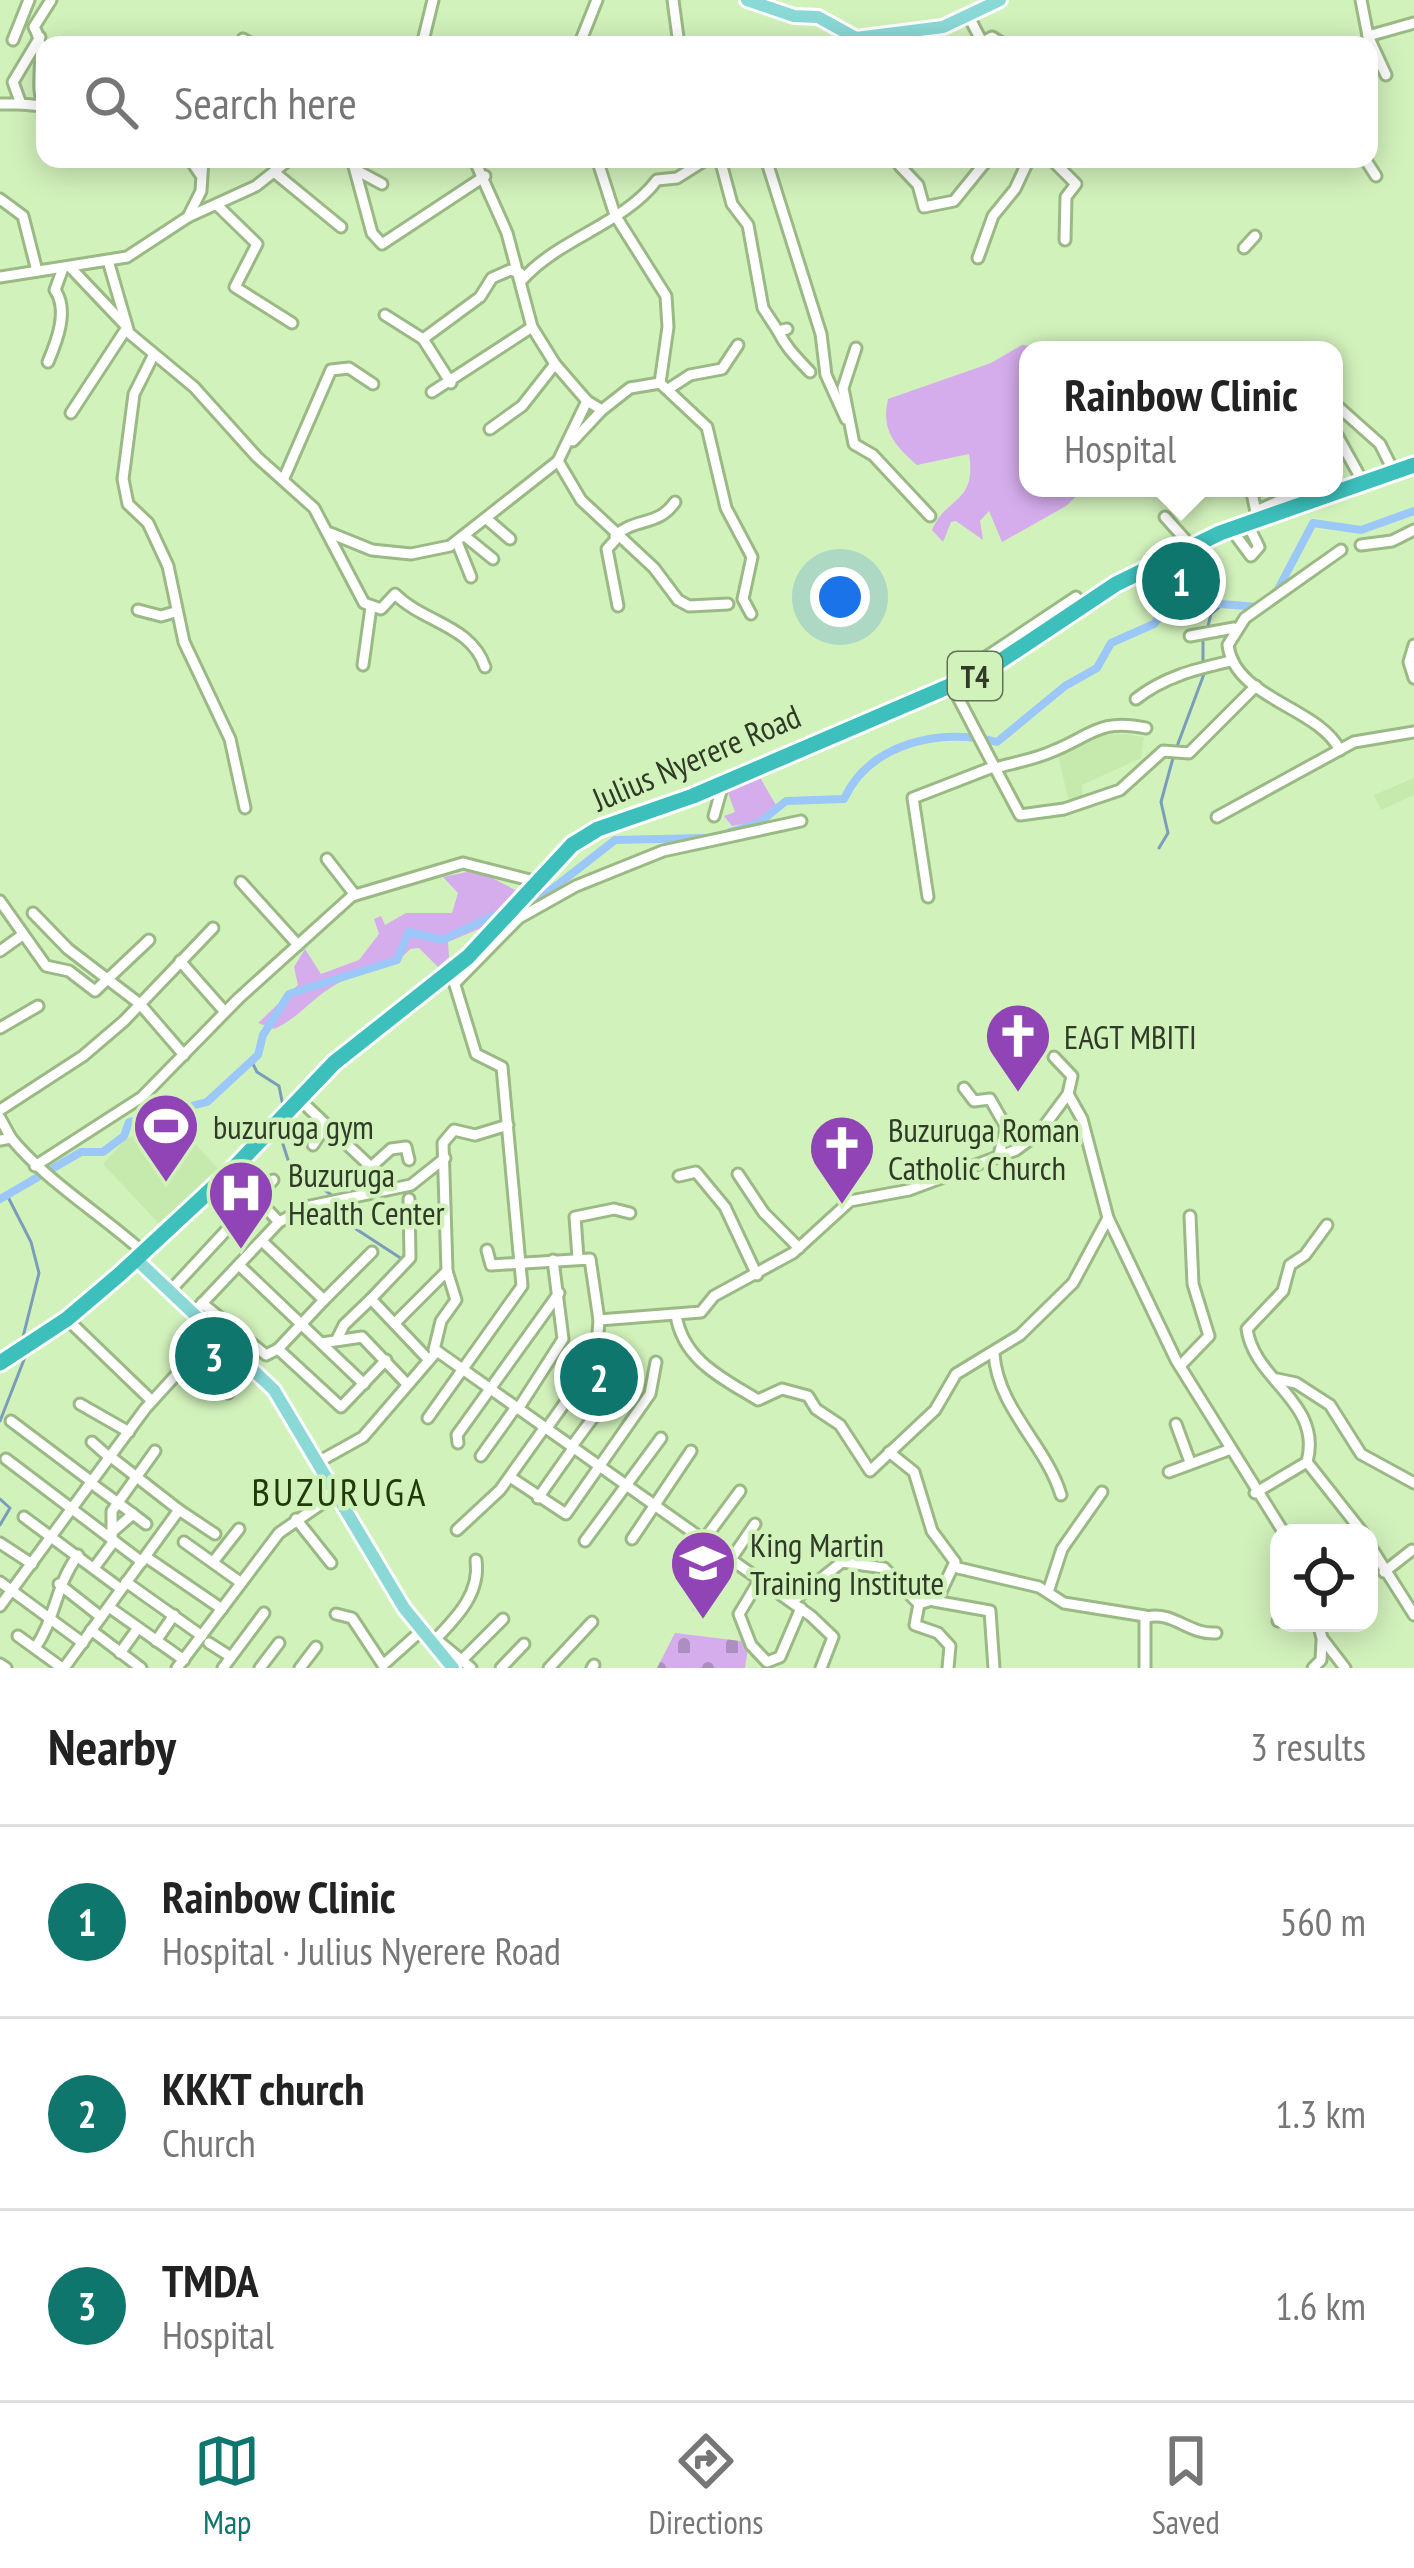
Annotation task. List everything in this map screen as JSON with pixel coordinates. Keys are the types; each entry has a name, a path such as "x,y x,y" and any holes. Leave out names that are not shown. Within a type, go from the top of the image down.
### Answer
{"highway":[{"name":"Julius Nyerere Road","path":"1343,486 1414,465"},
{"name":"Julius Nyerere Road","path":"0,1363 67,1319 139,1256 355,1045 454,976 562,852 598,829 723,784 863,719 987,670 1076,598 1299,497"}],"main road":[{"path":"747,0 794,16 818,17 845,36"},
{"path":"890,36 943,27 1000,0"},
{"path":"139,1256 170,1291 198,1308 292,1414 421,1631 462,1665"}],"street":[{"path":"13,40 29,0"},
{"path":"39,36 34,27 51,0"},
{"path":"424,36 433,0"},
{"path":"583,36 597,0"},
{"path":"673,0 678,36"},
{"path":"1361,0 1368,36 1414,22"},
{"path":"968,15 977,36"},
{"path":"20,104 13,78 36,43"},
{"path":"1378,60 1386,75"},
{"path":"0,104 36,105"},
{"path":"196,168 200,174"},
{"path":"188,218 201,191 201,168"},
{"path":"0,277 110,264 279,168"},
{"path":"355,168 372,233 385,244 485,176"},
{"path":"358,168 382,184"},
{"path":"480,168 521,277 532,328 555,364 587,401 602,410"},
{"path":"599,168 615,215 666,296 668,327 659,364 665,386 707,427 726,508 751,553 743,599 752,614"},
{"path":"521,277 544,256 644,198 657,180 677,178 693,168"},
{"path":"722,168 732,204 748,225 763,308 782,330 788,351 808,371"},
{"path":"769,168 821,334 826,375 856,446 873,455 930,516"},
{"path":"902,168 918,185 924,207 945,205 965,192 982,168"},
{"path":"978,258 993,216 1025,168"},
{"path":"1060,168 1076,184 1066,197 1065,240"},
{"path":"1371,168 1376,176"},
{"path":"274,172 341,227"},
{"path":"0,199 23,216 38,271"},
{"path":"217,205 257,244 236,286 292,323"},
{"path":"1244,248 1256,236"},
{"path":"71,413 126,328 110,264"},
{"path":"67,268 152,358 194,387 256,457 284,478 330,533 357,594 371,607 384,608 396,595 413,611 469,638 485,667"},
{"path":"49,362 59,345 63,303 55,290 67,268"},
{"path":"423,339 480,297 492,278 510,270 521,277"},
{"path":"385,316 423,339 451,383"},
{"path":"432,392 532,328"},
{"path":"636,386 665,386 722,369 738,345"},
{"path":"846,419 843,383 856,348"},
{"path":"152,358 134,394 123,479 128,504 148,524 168,566 184,642 230,739 244,808"},
{"path":"490,429 522,406 555,364"},
{"path":"330,533 372,550 405,554 462,539 558,461 602,410 659,364"},
{"path":"284,478 331,370 349,368 373,384"},
{"path":"569,445 587,401"},
{"path":"1343,411 1378,441 1393,468"},
{"path":"1343,446 1363,482"},
{"path":"558,461 577,496 654,568 684,604 728,604"},
{"path":"1248,520 1250,497"},
{"path":"618,606 607,554 616,537 628,524 663,517 675,502"},
{"path":"1165,517 1191,546"},
{"path":"488,520 510,539"},
{"path":"1361,544 1392,542 1414,530"},
{"path":"462,539 493,559"},
{"path":"462,539 471,577"},
{"path":"1340,750 1328,736 1256,686 1231,661 1228,639 1234,628 1341,550"},
{"path":"363,665 371,607"},
{"path":"138,610 161,616 175,612"},
{"path":"1190,636 1234,628"},
{"path":"1414,645 1409,662 1414,678"},
{"path":"1136,699 1201,666 1231,661"},
{"path":"952,686 1020,815 1101,799 1120,790 1162,751 1189,753 1256,686"},
{"path":"928,897 913,800 994,768 1053,752 1103,727 1124,723 1146,728"},
{"path":"1216,817 1360,740 1414,732"},
{"path":"714,816 723,784"},
{"path":"428,1418 521,1288 502,1067 477,1056 454,976 518,918 576,886 663,851 801,821"},
{"path":"327,859 355,895"},
{"path":"41,1170 133,1103 355,895 470,863 534,881"},
{"path":"241,882 298,945"},
{"path":"0,901 46,966 69,971 98,992 149,940"},
{"path":"33,913 68,949 140,1004 184,1055"},
{"path":"139,1256 6,1139 0,1114 82,1056 213,928"},
{"path":"0,951 21,936"},
{"path":"180,961 226,1012"},
{"path":"0,1028 38,1006"},
{"path":"599,1320 700,1312 714,1296 799,1248 850,1201 909,1190 1030,1141 1069,1094 1072,1076 1054,1057"},
{"path":"964,1088 975,1102 986,1096 992,1102 1007,1131 999,1155"},
{"path":"1069,1094 1082,1119 1108,1218 1180,1366 1278,1524"},
{"path":"299,1099 371,1167 394,1148 406,1147 409,1160"},
{"path":"314,1145 326,1125"},
{"path":"320,1461 363,1437 430,1354 441,1322 456,1300 447,1271 443,1143 454,1130 476,1135 508,1125"},
{"path":"372,1252 278,1349 266,1355 198,1308 279,1222 310,1206 411,1185 445,1158"},
{"path":"679,1176 694,1171 716,1193 757,1275"},
{"path":"230,1172 279,1222"},
{"path":"738,1174 764,1213 799,1248"},
{"path":"170,1291 273,1180"},
{"path":"337,1340 341,1328 410,1258 409,1199"},
{"path":"578,1258 574,1217 614,1209 630,1213"},
{"path":"1180,1366 1209,1336 1192,1284 1190,1216"},
{"path":"676,1315 684,1346 743,1392 758,1400 782,1389 808,1396 816,1409 840,1425 868,1470 935,1409 956,1374 994,1354 1073,1283 1108,1218"},
{"path":"1327,1225 1305,1255 1290,1265 1283,1291 1247,1329 1307,1422 1307,1462 1356,1524"},
{"path":"262,1241 323,1300"},
{"path":"458,1530 510,1477 596,1359 599,1320 593,1264 578,1258 491,1265 487,1250"},
{"path":"481,1456 562,1344 553,1260"},
{"path":"239,1264 364,1384"},
{"path":"395,1323 447,1271"},
{"path":"458,1443 456,1437 559,1293"},
{"path":"370,1300 430,1354 465,1368 797,1604 833,1636 820,1668"},
{"path":"67,1319 152,1401"},
{"path":"0,1606 152,1401 215,1332"},
{"path":"322,1343 362,1337 407,1384"},
{"path":"278,1349 339,1406 386,1360"},
{"path":"994,1354 1008,1399 1053,1469 1060,1496"},
{"path":"510,1477 566,1514 650,1394 656,1362"},
{"path":"228,1393 250,1365"},
{"path":"1276,1378 1297,1383 1330,1405 1361,1454 1414,1483"},
{"path":"538,1498 618,1384"},
{"path":"80,1405 129,1432"},
{"path":"11,1420 146,1524"},
{"path":"1176,1424 1190,1462"},
{"path":"584,1541 661,1438"},
{"path":"92,1442 215,1534"},
{"path":"1168,1472 1231,1449"},
{"path":"632,1539 691,1450"},
{"path":"112,1538 110,1514 155,1451"},
{"path":"889,1452 914,1472 932,1531 955,1567 1048,1592 1064,1604 1147,1617 1164,1615 1202,1634 1216,1633"},
{"path":"6,1459 112,1538 222,1609"},
{"path":"1256,1493 1307,1462"},
{"path":"683,1568 740,1491"},
{"path":"1048,1592 1062,1549 1102,1492"},
{"path":"59,1584 138,1628 179,1666 206,1639 240,1582 296,1519 337,1493"},
{"path":"18,1636 69,1666 179,1510"},
{"path":"94,1568 134,1514"},
{"path":"24,1517 94,1568 174,1615 230,1664 264,1613"},
{"path":"296,1519 331,1563"},
{"path":"699,1606 755,1524"},
{"path":"213,1562 239,1528"},
{"path":"184,1542 240,1582"},
{"path":"0,1543 32,1564"},
{"path":"1384,1572 1412,1550"},
{"path":"35,1648 54,1622 59,1584 78,1555"},
{"path":"434,1641 471,1595 476,1560"},
{"path":"1378,1561 1414,1615"},
{"path":"760,1579 740,1614 751,1645 767,1661 780,1657 797,1604 834,1565 847,1562 884,1568 919,1604"},
{"path":"934,1601 955,1567"},
{"path":"0,1582 83,1642"},
{"path":"919,1604 934,1601 990,1611 994,1668"},
{"path":"919,1604 915,1624 937,1633 950,1646 948,1668"},
{"path":"336,1614 352,1618 376,1661 384,1666 421,1631"},
{"path":"156,1641 174,1615"},
{"path":"1145,1668 1147,1617"},
{"path":"462,1665 502,1619"},
{"path":"549,1668 592,1622"},
{"path":"120,1653 138,1628"},
{"path":"91,1630 141,1668"},
{"path":"1313,1668 1321,1660 1320,1632"},
{"path":"1322,1638 1345,1668"},
{"path":"260,1668 279,1643"},
{"path":"501,1668 524,1644"},
{"path":"300,1668 316,1647"}],"shaded area":[{"path":"1082,736 1144,737 1141,758 1082,785 1083,801 1070,806 1058,755 1064,743"},
{"path":"1414,778 1414,795 1381,810 1374,795"},
{"path":"168,1115 222,1173 163,1228 103,1164 125,1140"}],"green space":[{"path":"1019,347 1019,497 1076,497 1002,542 989,511 980,521 983,540 956,521 951,522 943,542 932,530 969,482 969,454 917,465 891,436 886,420 888,399 991,363"},
{"path":"758,774 776,805 757,821 732,826 724,816 735,812 727,790"},
{"path":"477,870 517,891 493,923 448,942 449,957 438,967 419,948 410,949 393,963 335,985 274,1029 258,1023 298,985 294,967 305,949 321,974 359,960 379,934 374,919 381,916 385,925 406,913 452,913 458,893 443,877"},
{"path":"675,1633 749,1642 745,1668 657,1668"}],"waterway":[{"path":"1275,595 1313,523 1361,530 1414,511"},
{"path":"730,832 759,823 786,801 844,799 871,764 909,744 953,737 997,742 1065,686 1097,668 1111,643 1154,624 1172,600 1258,607"},
{"path":"1207,630 1211,614 1224,603"},
{"path":"1203,638 1203,665"},
{"path":"1176,749 1204,674"},
{"path":"1159,848 1168,833 1161,802 1173,758"},
{"path":"0,1199 81,1152 103,1152 124,1136 129,1122 207,1102 258,1055 263,1035 289,994 397,960 409,932 442,940 495,915 528,908 615,840 704,838"},
{"path":"251,1060 257,1072 279,1086 283,1106"},
{"path":"286,1124 280,1135 290,1166 333,1196"},
{"path":"7,1195 31,1242 39,1273 21,1345"},
{"path":"339,1203 356,1229 402,1259"},
{"path":"0,1421 27,1352"},
{"path":"0,1499 10,1508 0,1525"}],"place":[{"name":"Rainbow Clinic","path":"1181,581"},
{"name":"EAGT MBITI","path":"1018,1095"},
{"name":"buzuruga gym","path":"166,1185"},
{"name":"Buzuruga Roman Catholic Church","path":"842,1207"},
{"name":"Buzuruga Health Center","path":"241,1252"},
{"name":"TMDA","path":"214,1356"},
{"name":"KKKT church","path":"599,1377"},
{"name":"King Martin Training Institute","path":"703,1622"}],"district":[{"name":"BUZURUGA","path":"340,1491"}]}
